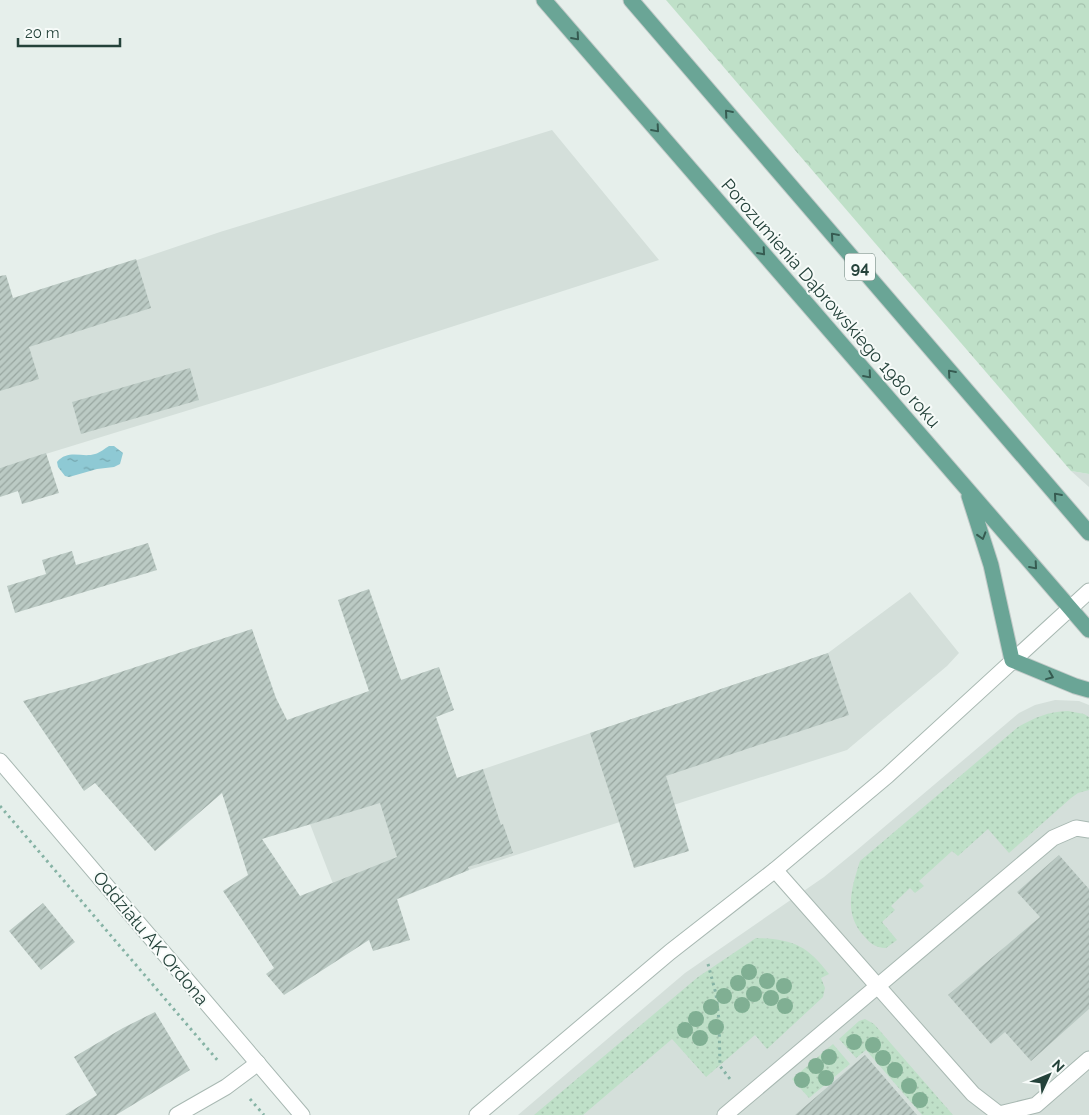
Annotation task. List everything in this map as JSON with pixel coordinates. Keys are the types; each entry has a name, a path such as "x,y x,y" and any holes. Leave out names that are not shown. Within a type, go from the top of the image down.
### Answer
{"main road":[{"name":"Porozumienia Dąbrowskiego 1980 roku","path":"544,0 1089,630"},
{"name":"94","path":"631,0 1089,533"},
{"path":"968,490 991,565 1012,660 1089,690"}],"street":[{"path":"477,1115 670,952 775,870 887,776 1089,591"},
{"name":"Oddziału AK Ordona","path":"0,761 302,1115"},
{"path":"725,1115 1053,838 1076,828 1089,830"},
{"path":"775,870 973,1094 999,1114 1036,1105 1089,1060"},
{"path":"177,1115 226,1086 258,1063"}],"path":[{"path":"0,806 224,1068"},
{"path":"708,964 716,994 720,1020 720,1066 746,1097"},
{"path":"246,1094 264,1115"}],"shaded area":[{"path":"552,130 659,260 271,385 0,468 0,303 72,282 220,232"},
{"path":"1071,471 1089,474 1089,487"},
{"path":"910,592 959,653 947,666 847,750 469,870 347,920 310,824 436,785 828,653"},
{"path":"1055,700 1079,701 1089,705 1089,1115 518,1115 685,973 824,877 1019,713 1035,705"}],"green space":[{"path":"666,0 1089,0 1089,474 1071,471"},
{"path":"1068,711 1084,714 1089,717 1089,790 1078,793 1071,798 1009,853 988,829 958,856 952,851 919,881 924,886 915,893 910,888 891,906 895,910 882,922 897,940 886,948 870,943 857,926 851,908 852,890 860,861 1018,727 1042,716"},
{"path":"756,938 780,940 798,946 813,956 829,974 821,978 825,988 823,997 767,1049 755,1035 706,1077 672,1039 583,1115 534,1115 698,977"},
{"path":"865,1019 874,1024 953,1115 922,1115 866,1050 856,1058 839,1039 859,1021"},
{"path":"833,1044 850,1064 809,1098 792,1079"}],"water":[{"path":"109,446 114,446 123,453 120,464 114,467 97,469 69,477 65,476 58,467 57,462 61,458 70,455 99,453"}],"building":[{"path":"136,259 151,308 29,347 39,379 0,391 0,276 6,275 13,298"},
{"path":"190,368 199,400 81,434 72,402"},
{"path":"46,453 59,493 22,504 18,491 0,497 0,468"},
{"path":"148,543 157,570 15,613 7,586 46,574 42,560 72,551 76,565"},
{"path":"369,589 401,680 439,667 454,710 436,717 457,778 483,769 501,825 503,824 513,853 468,867 469,870 397,899 410,940 373,951 369,940 284,995 266,974 274,968 223,891 248,875 222,793 155,851 95,783 84,791 23,701 93,681 252,629 276,698 287,720 369,691 338,600","holes":["380,803 397,857 300,896 262,839"]},
{"path":"828,653 849,715 666,776 689,851 634,868 590,733"},
{"path":"1059,855 1089,889 1089,1009 1031,1061 1005,1032 991,1044 948,995 1040,917 1017,892"},
{"path":"43,903 75,942 41,970 9,931"},
{"path":"155,1012 190,1070 116,1115 65,1115 97,1095 74,1057 123,1028"},
{"path":"865,1055 917,1115 795,1115"}]}
